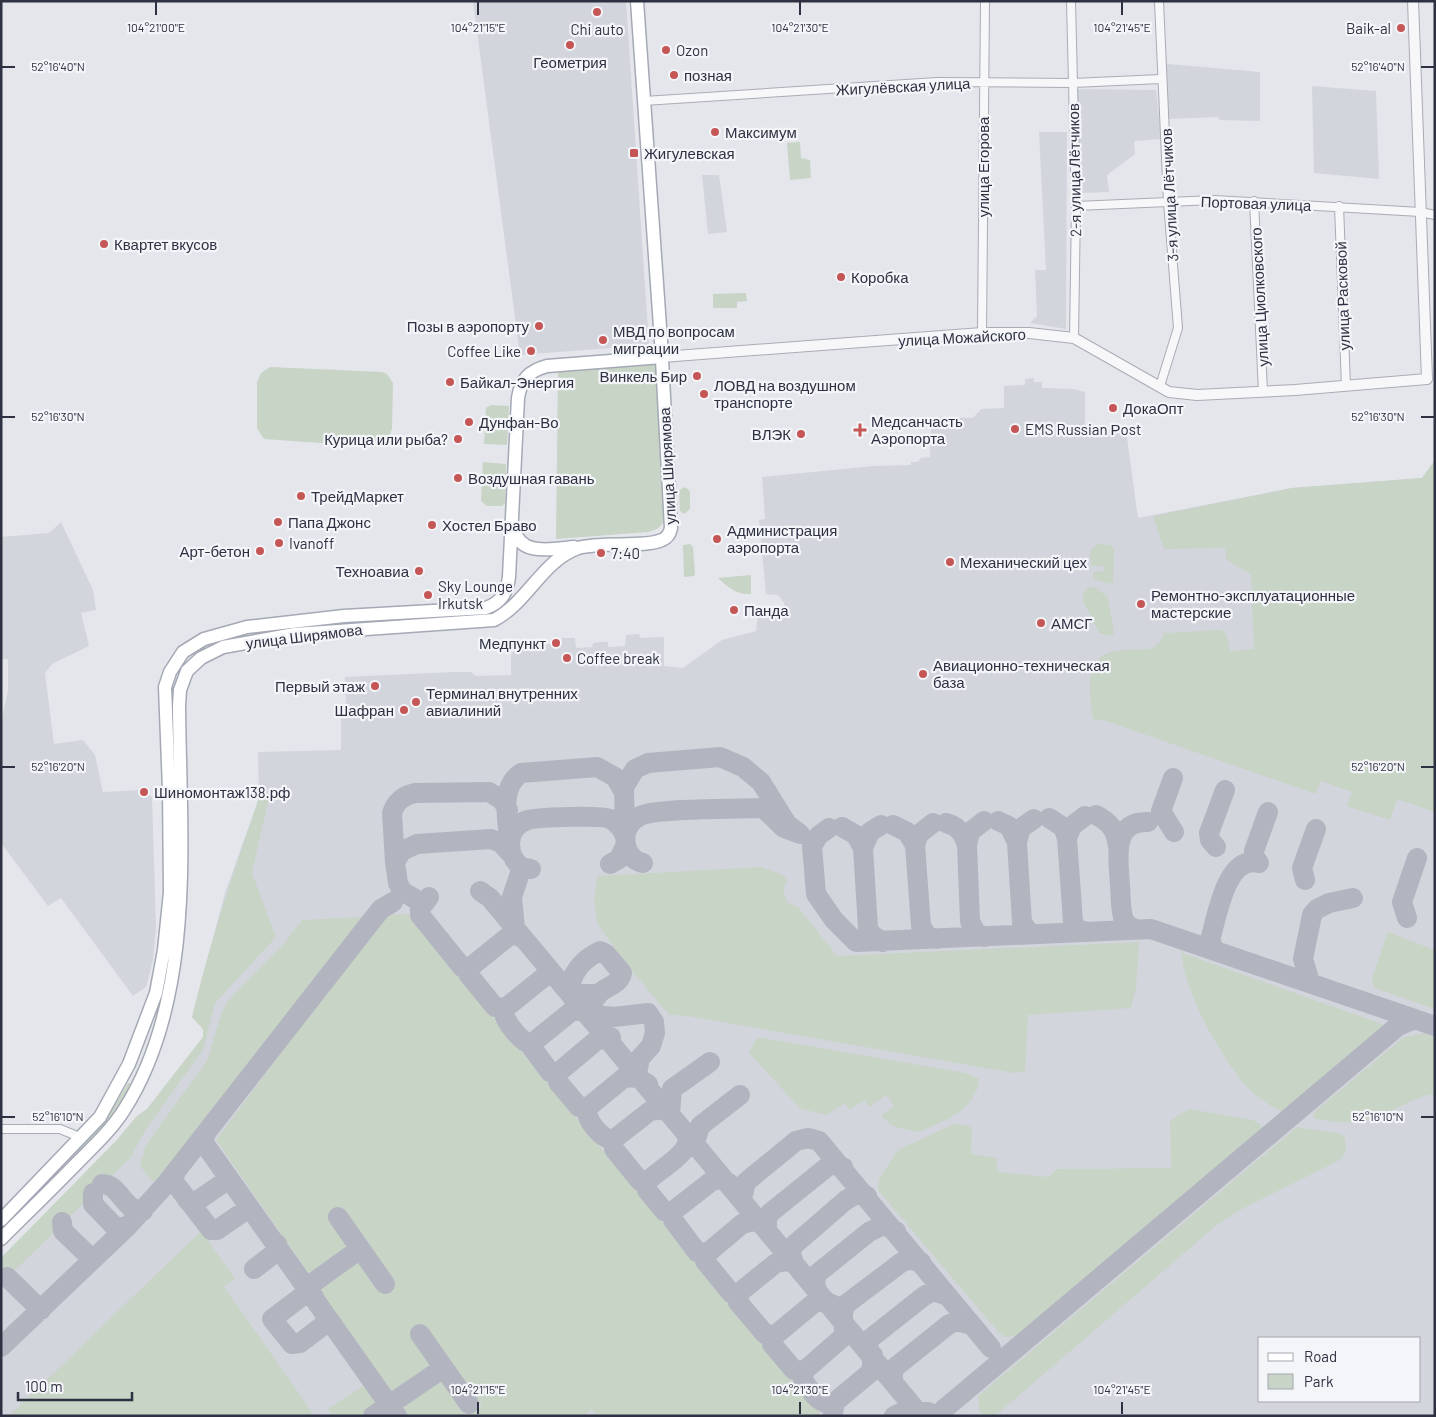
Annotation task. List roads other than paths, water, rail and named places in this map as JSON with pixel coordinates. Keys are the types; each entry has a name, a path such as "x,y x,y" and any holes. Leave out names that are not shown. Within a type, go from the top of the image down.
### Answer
{"main road":[{"name":"улица Ширямова","path":"1,1239 104,1136 123,1111 150,1060 174,964 180,909 180,690 183,679 193,664 209,652 223,647 286,635 494,620 515,604 536,580 565,554 593,545 658,542 670,533 662,357 637,1"},
{"name":"улица Ширямова","path":"1,1220 100,1118 121,1081 145,1025 161,969 169,912 169,799 165,687 176,662 194,643 220,633 247,627 344,616 486,608 494,605 504,596 507,588 518,398 524,379 537,369 547,366 662,357"},
{"path":"512,518 516,538 520,543 535,549 593,545"},
{"path":"145,1025 144,1039 152,1042 160,1024"},
{"path":"121,1081 126,1075 134,1075 138,1080 137,1087"}],"street":[{"name":"улица Егорова","path":"982,333 985,1"},
{"name":"2-я улица Лётчиков","path":"1071,1 1076,206 1074,338"},
{"name":"3-я улица Лётчиков","path":"1159,1 1168,202 1178,328 1160,386"},
{"path":"1414,1 1420,212 1431,379"},
{"name":"Жигулёвская улица","path":"644,101 936,82 1073,83 1161,78"},
{"name":"Портовая улица","path":"1076,206 1254,201 1420,212 1435,215"},
{"name":"улица Циолковского","path":"1254,201 1263,392"},
{"name":"улица Расковой","path":"1339,206 1346,386"},
{"name":"улица Можайского","path":"662,357 982,333 1029,333 1074,338 1169,392 1197,395 1263,392 1431,379"},
{"path":"1,1129 60,1129 82,1138"}],"place":[{"name":"Chi auto","path":"597,12"},
{"name":"Baik-al","path":"1401,28"},
{"name":"Геометрия","path":"570,45"},
{"name":"Ozon","path":"666,50"},
{"name":"позная","path":"674,75"},
{"name":"Максимум","path":"715,132"},
{"name":"Жигулевская","path":"634,153"},
{"name":"Квартет вкусов","path":"104,244"},
{"name":"Коробка","path":"841,277"},
{"name":"Позы в аэропорту","path":"539,326"},
{"name":"МВД по вопросам миграции","path":"603,340"},
{"name":"Coffee Like","path":"531,351"},
{"name":"Винкель Бир","path":"697,376"},
{"name":"Байкал-Энергия","path":"450,382"},
{"name":"ЛОВД на воздушном транспорте","path":"704,394"},
{"name":"ДокаОпт","path":"1113,408"},
{"name":"Дунфан-Во","path":"469,422"},
{"name":"EMS Russian Рost","path":"1015,429"},
{"name":"Медсанчасть Аэропорта","path":"860,430"},
{"name":"ВЛЭК","path":"801,434"},
{"name":"Курица или рыба?","path":"458,439"},
{"name":"Воздушная гавань","path":"458,478"},
{"name":"ТрейдМаркет","path":"301,496"},
{"name":"Папа Джонс","path":"278,522"},
{"name":"Хостел Браво","path":"432,525"},
{"name":"Администрация аэропорта","path":"717,539"},
{"name":"Ivanoff","path":"279,543"},
{"name":"Арт-бетон","path":"260,551"},
{"name":"7:40","path":"601,553"},
{"name":"Механический цех","path":"950,562"},
{"name":"Техноавиа","path":"419,571"},
{"name":"Sky Lounge Irkutsk","path":"428,595"},
{"name":"Ремонтно-эксплуатационные мастерские","path":"1141,604"},
{"name":"Панда","path":"734,610"},
{"name":"АМСГ","path":"1041,623"},
{"name":"Медпункт","path":"556,643"},
{"name":"Coffee break","path":"567,658"},
{"name":"Авиационно-техническая база","path":"923,674"},
{"name":"Первый этаж","path":"375,686"},
{"name":"Терминал внутренних авиалиний","path":"416,702"},
{"name":"Шафран","path":"404,710"},
{"name":"Шиномонтаж138.рф","path":"144,792"}]}
